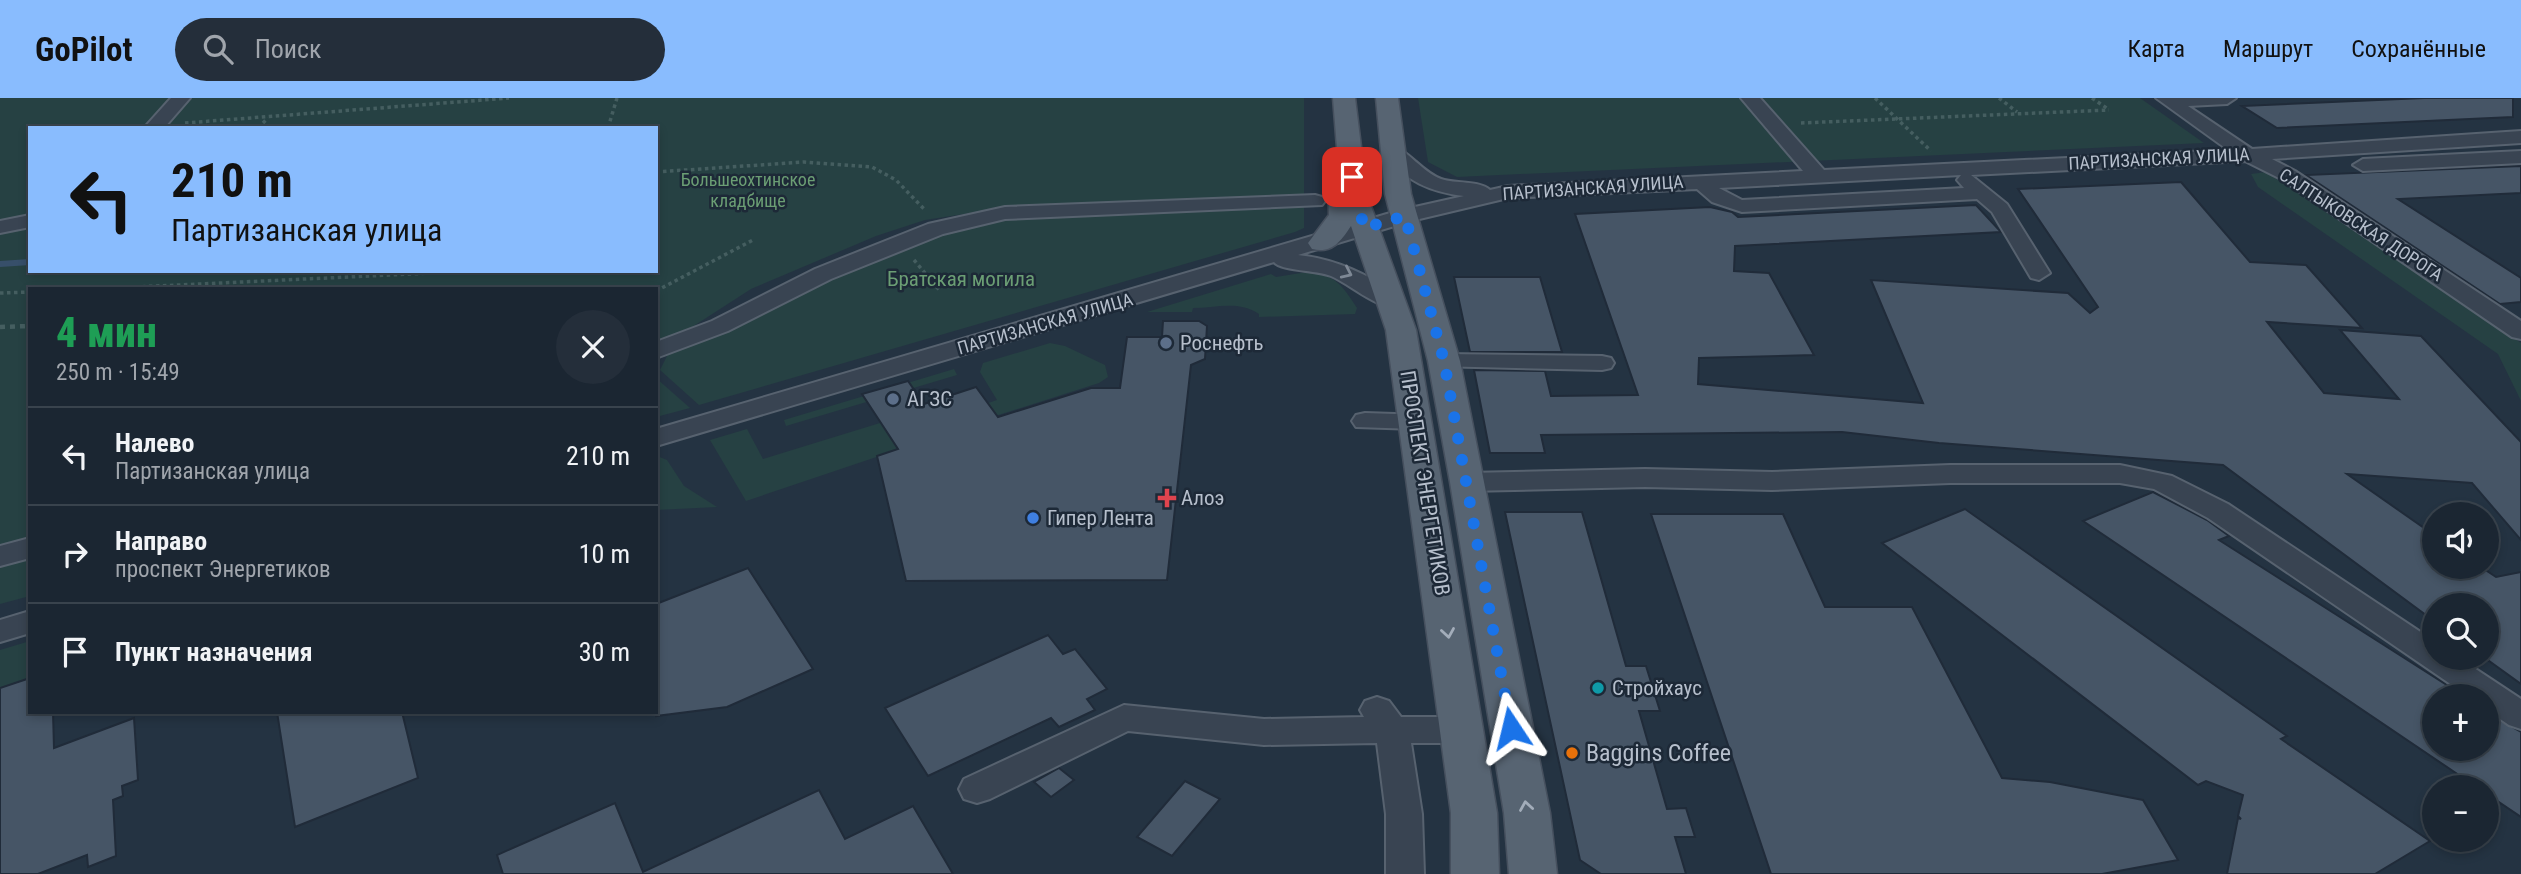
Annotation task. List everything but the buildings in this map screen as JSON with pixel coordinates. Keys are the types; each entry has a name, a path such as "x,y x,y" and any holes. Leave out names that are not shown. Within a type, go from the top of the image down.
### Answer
{"main road":[{"name":"ПРОСПЕКТ ЭНЕРГЕТИКОВ","path":"1344,98 1354,195 1401,330 1463,730 1474,813 1475,874"},
{"name":"ПРОСПЕКТ ЭНЕРГЕТИКОВ","path":"1387,98 1398,194 1444,361 1467,482 1527,813 1533,874"},
{"path":"1322,243 1335,231 1344,216 1340,171 1350,160"}],"street":[{"path":"155,126 181,98"},
{"path":"1751,98 1817,176"},
{"path":"2167,99 2227,98"},
{"name":"САЛТЫКОВСКАЯ ДОРОГА","path":"2167,99 2248,155 2288,175 2521,332"},
{"path":"2354,165 2520,143"},
{"name":"ПАРТИЗАНСКАЯ УЛИЦА","path":"658,437 1322,243 1405,216 1507,192 2520,143"},
{"path":"1394,153 1415,176 1431,184 1507,192"},
{"path":"1954,169 2000,208 2039,273"},
{"path":"1702,181 1711,193 1726,203 1742,206 1982,193"},
{"path":"658,350 720,326 824,274 900,243 936,229 1005,213 1315,201"},
{"path":"0,228 28,221"},
{"path":"1256,262 1312,262 1328,265 1349,273 1392,301"},
{"path":"1444,361 1602,363"},
{"path":"1365,421 1416,421"},
{"path":"1467,482 1646,478 1772,481 1950,474 2120,474 2162,482 2218,511 2521,716"},
{"path":"0,556 28,549"},
{"path":"0,631 28,623"},
{"path":"977,789 1124,718 1264,732 1385,720 1463,730"},
{"path":"1385,720 1404,814 1405,874"}],"path":[{"path":"446,103 449,98"},
{"path":"165,126 509,98"},
{"path":"609,126 617,98"},
{"path":"1875,98 1936,155"},
{"path":"1999,98 2017,113"},
{"path":"1772,124 2109,110 2092,98"},
{"path":"260,126 268,117"},
{"path":"658,172 804,162 872,167 896,180 921,202 936,229"},
{"path":"658,290 753,240"},
{"path":"900,243 941,292"},
{"path":"135,287 433,273"},
{"path":"0,293 28,292"},
{"path":"0,327 28,326"}],"green space":[{"name":"Большеохтинское кладбище","path":"0,98 1304,98 1304,197 1010,207 925,220 876,236 751,289 658,349 658,287 28,287 28,597 0,604"},
{"path":"1418,98 2140,98 2204,143 1457,177 1428,162"},
{"path":"2266,172 2521,343 2521,401 2498,354 2258,187 2251,174"},
{"name":"Братская могила","path":"1304,205 1304,228 1295,232 699,405 660,370 670,350 939,234 1007,218"},
{"path":"1307,272 1325,275 1337,282 1357,308 1355,314 1259,317 1259,314 1243,307 1227,306 1193,308 1192,312 1147,312 1271,274 1276,277"},
{"path":"1050,343 1065,346 1105,365 1108,377 1099,383 942,433 941,419 997,400 980,372 983,363"},
{"path":"954,369 957,375 786,426 784,420"},
{"path":"658,380 690,408 658,416"},
{"path":"919,411 936,437 746,501 710,440 747,429 763,459"},
{"path":"658,456 667,460 684,486 717,507 658,510"},
{"path":"28,642 28,679 0,688 0,650"}],"waterway":[{"path":"0,264 28,262"}],"place":[{"name":"Роснефть","path":"1166,343"},
{"name":"АГЗС","path":"893,399"},
{"name":"Алоэ","path":"1167,498"},
{"name":"Гипер Лента","path":"1033,518"},
{"name":"Стройхаус","path":"1598,688"},
{"name":"Baggins Coffee","path":"1572,753"}],"route":[{"path":"1352,177 1354,195 1364,228 1405,216 1444,361 1511,728"}]}
